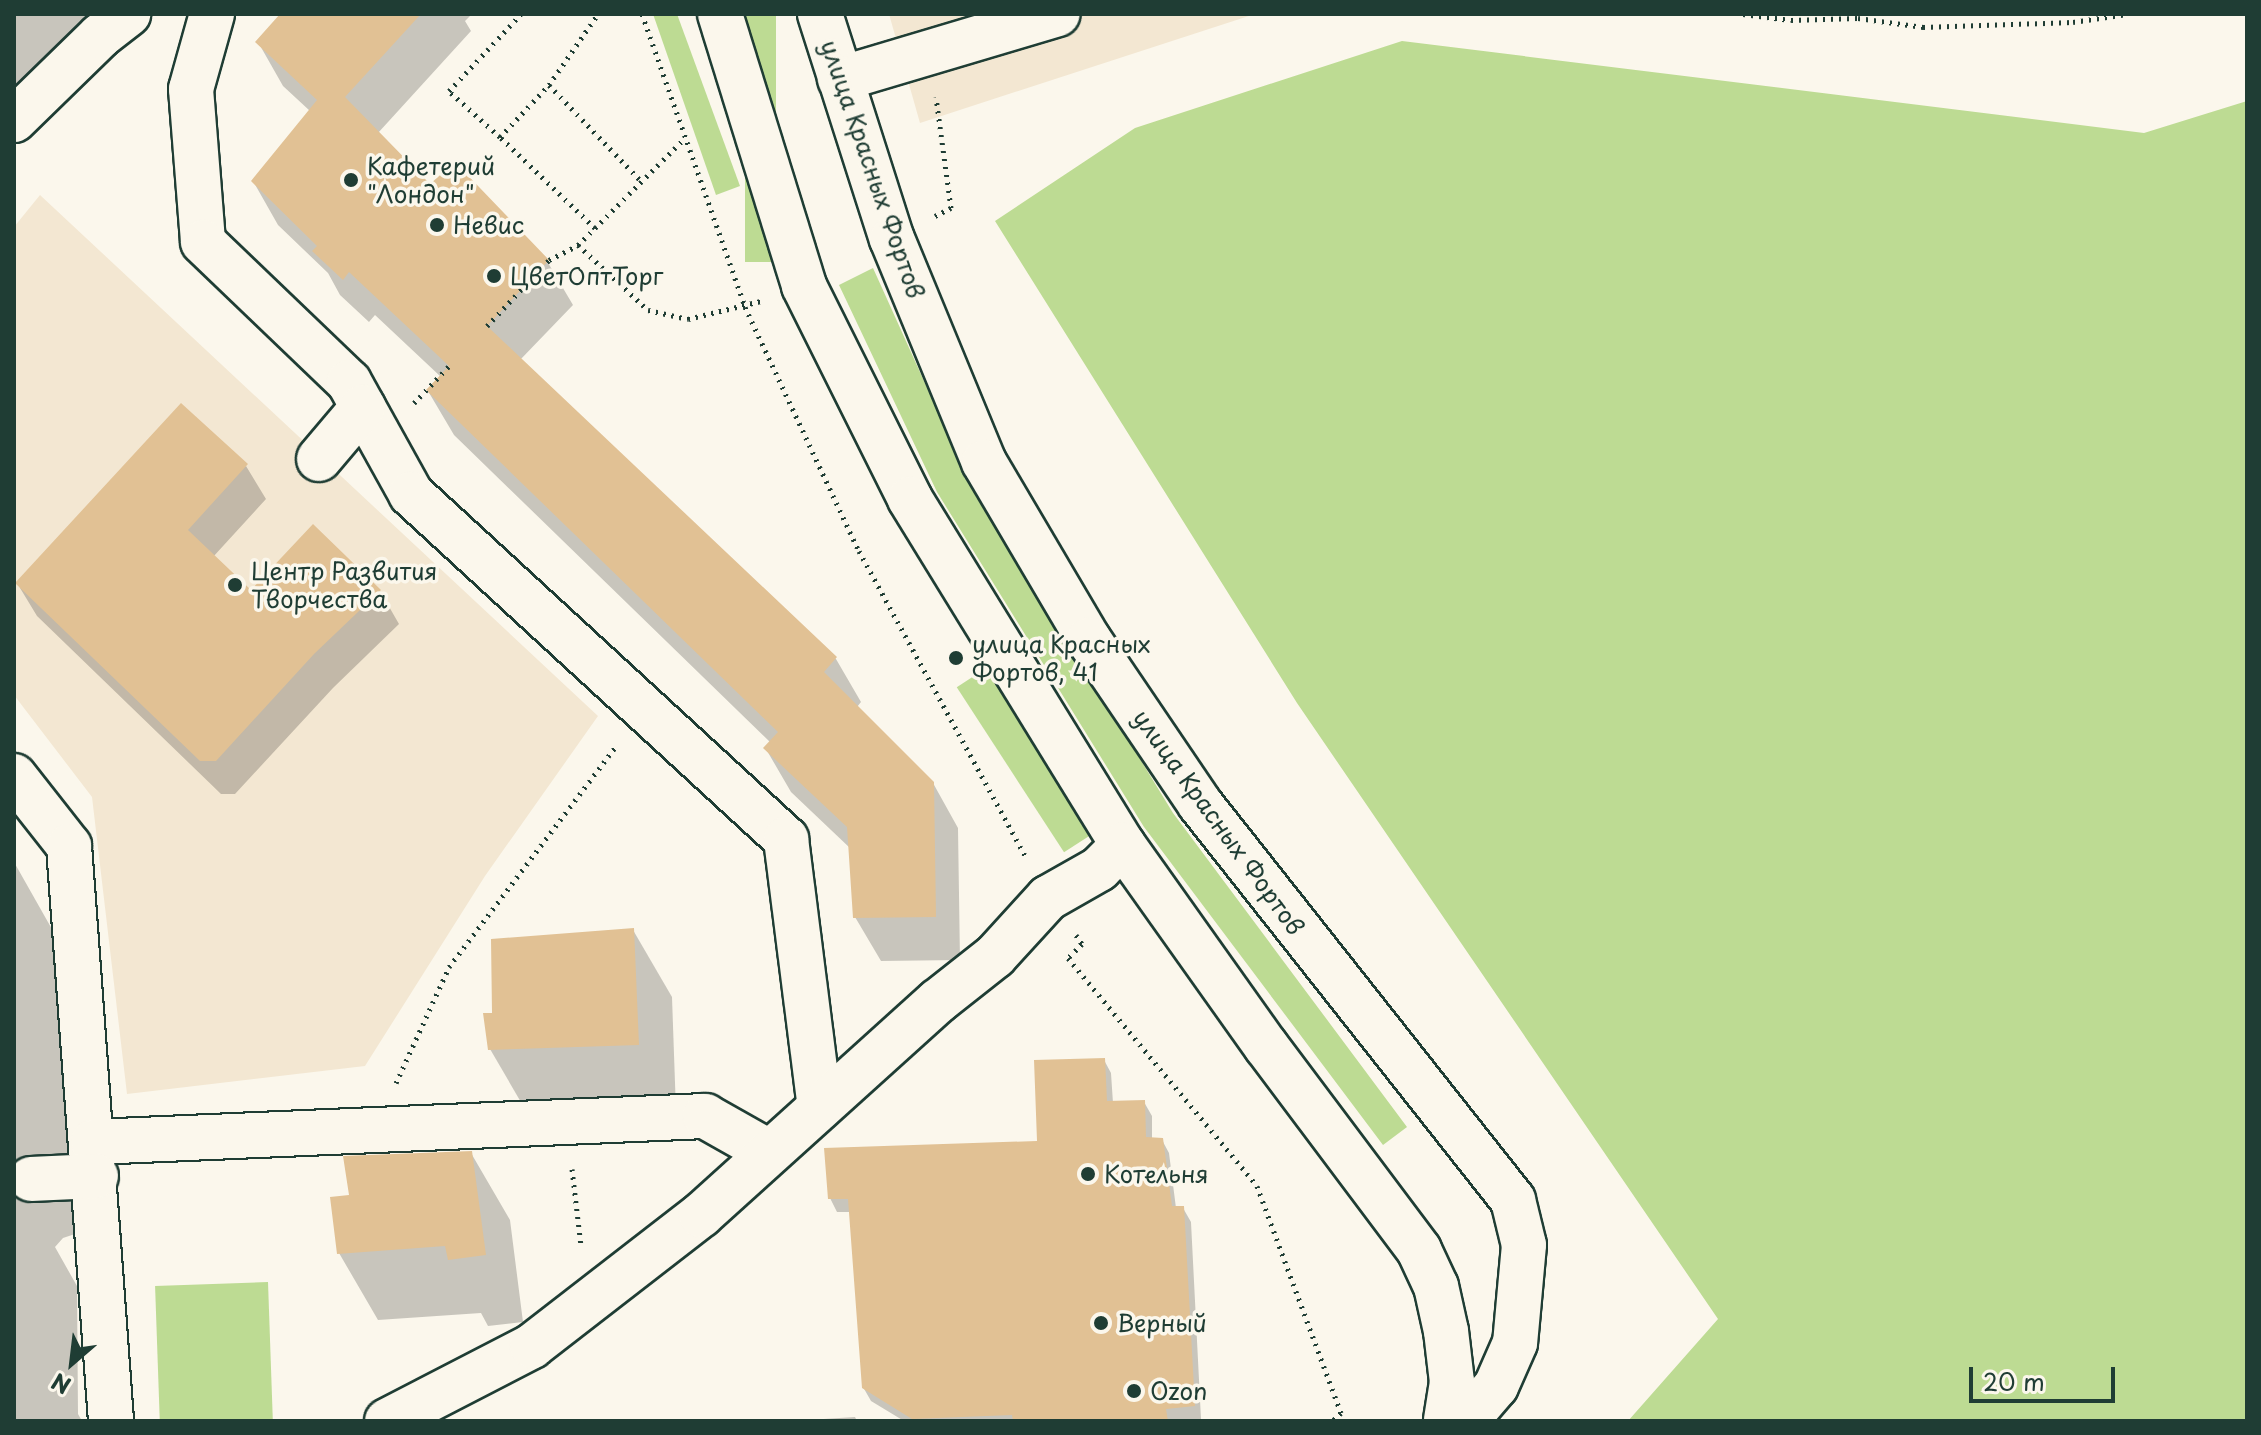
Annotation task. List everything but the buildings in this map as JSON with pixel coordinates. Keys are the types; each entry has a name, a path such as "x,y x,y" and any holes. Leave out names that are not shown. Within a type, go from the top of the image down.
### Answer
{"street":[{"path":"14,120 100,36 128,14"},
{"path":"212,14 191,89 203,242 349,382 411,494 786,839 820,1107"},
{"path":"720,14 804,286 910,499 1123,845 1266,1046 1419,1250 1436,1286 1446,1331 1452,1382 1446,1421"},
{"name":"улица Красных Фортов","path":"820,14 892,239 984,462 1089,640 1200,804 1513,1200 1524,1245 1515,1343 1496,1386 1466,1421"},
{"path":"840,79 1058,14"},
{"path":"319,459 363,407"},
{"path":"14,776 69,846 111,1421"},
{"path":"387,1421 532,1346 701,1215 938,1001 995,956 1048,898 1099,869 1123,845"},
{"path":"31,1179 94,1159 375,1128 705,1116 769,1152"}],"path":[{"path":"521,14 449,91 595,228"},
{"path":"500,137 549,85 598,14"},
{"path":"642,14 745,307 859,551 1048,898 1082,944 1068,958 1257,1186 1341,1413 1332,1421"},
{"path":"1743,14 1791,20 1858,18 1923,27 2073,22 2127,14"},
{"path":"549,85 642,182"},
{"path":"487,326 549,260 578,245 685,138"},
{"path":"578,245 648,310 688,319 745,307"},
{"path":"375,1128 449,967 643,710"},
{"path":"567,1121 588,1303"}],"shaded area":[{"path":"889,14 1255,14 920,123"},
{"name":"Центр Развития Творчества","path":"40,195 598,716 485,876 365,1066 127,1094 92,797 14,695 14,227"}],"green space":[{"path":"653,14 677,14 740,186 716,195"},
{"path":"745,14 776,14 776,262 745,262"},
{"path":"1402,41 2144,133 2247,101 2247,1421 1628,1421 1718,1319 1297,703 995,221 1135,128"},
{"path":"873,268 966,474 1173,813 1407,1127 1383,1145 1144,827 937,492 839,285"},
{"path":"997,661 1104,826 1064,852 957,687"},
{"path":"268,1282 273,1421 160,1421 155,1286"}],"place":[{"name":"Кафетерий \"Лондон\"","path":"351,180"},
{"name":"Невис","path":"437,225"},
{"name":"ЦветОптТорг","path":"494,276"},
{"name":"Центр Развития Творчества","path":"235,585"},
{"name":"улица Красных Фортов, 41","path":"956,658"},
{"name":"Котельня","path":"1088,1174"},
{"name":"Верный","path":"1101,1323"},
{"name":"Ozon","path":"1134,1391"}]}
